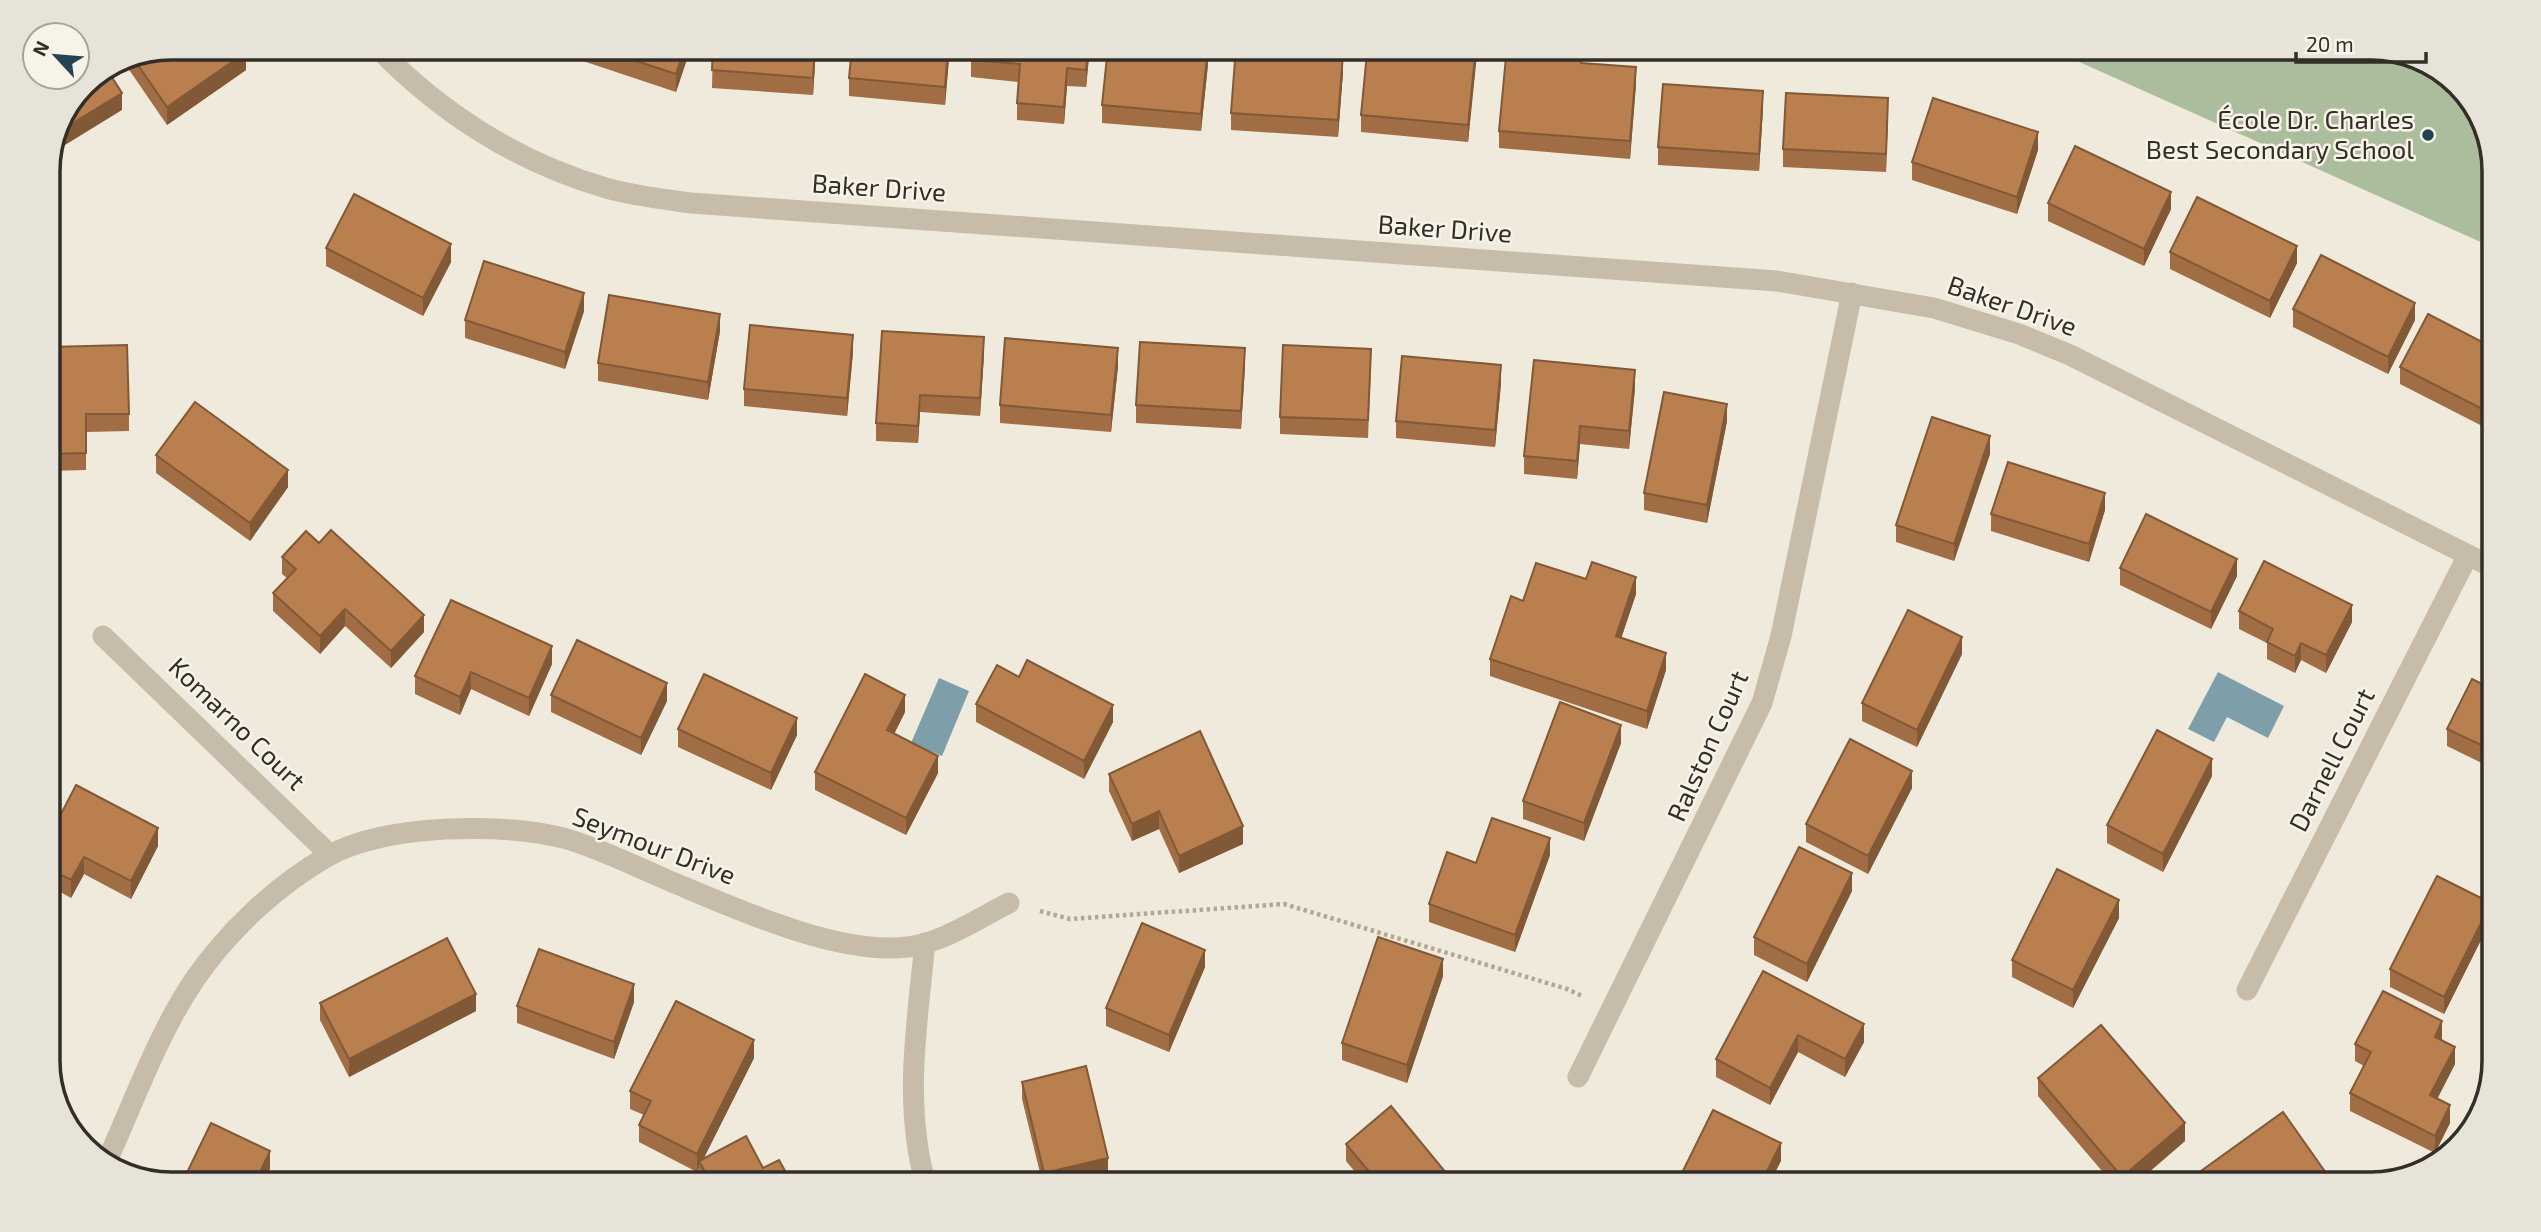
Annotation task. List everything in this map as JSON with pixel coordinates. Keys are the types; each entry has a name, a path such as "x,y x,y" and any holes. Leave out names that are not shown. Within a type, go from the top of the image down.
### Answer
{"street":[{"name":"Baker Drive","path":"390,59 436,102 501,144 569,176 608,189 650,197 691,203 1777,281 1934,308 2020,334 2070,355 2481,562"},
{"name":"Ralston Court","path":"1578,1077 1749,732 1771,676 1852,293"},
{"name":"Darnell Court","path":"2247,990 2468,555"},
{"name":"Komarno Court","path":"103,636 330,855"},
{"name":"Seymour Drive","path":"110,1154 165,1033 195,979 261,906 330,855 366,842 411,834 485,828 568,839 720,902 822,937 883,946 925,943 1009,903"},
{"path":"923,1172 917,1150 912,1077 925,943"}],"path":[{"path":"1009,903 1070,919 1284,904 1567,989 1611,1011"}],"green space":[{"path":"2073,59 2370,59 2406,65 2432,78 2454,97 2476,135 2481,164 2481,242"}],"water":[{"path":"2218,672 2284,706 2268,738 2227,717 2214,742 2188,729"},
{"path":"939,678 969,691 942,756 911,743"}],"building":[{"path":"171,59 236,59 167,107 138,64"},
{"path":"630,59 681,59 676,74"},
{"path":"712,59 814,59 813,78 712,70"},
{"path":"851,59 947,59 945,87 849,78"},
{"path":"1087,59 1086,70 1067,68 1064,107 1017,103 1020,64 971,60"},
{"path":"1107,59 1207,59 1201,114 1102,105"},
{"path":"1235,59 1343,59 1338,120 1231,113"},
{"path":"1366,59 1475,59 1468,125 1361,115"},
{"path":"1506,59 1581,59 1581,63 1636,67 1630,141 1499,131"},
{"path":"111,77 122,93 70,125 82,103"},
{"path":"1663,84 1763,91 1759,154 1658,147"},
{"path":"1786,93 1888,98 1886,154 1783,149"},
{"path":"1933,98 2038,132 2017,197 1912,162"},
{"path":"2075,146 2171,192 2144,249 2048,203"},
{"path":"354,194 451,244 423,298 326,248"},
{"path":"2197,197 2297,246 2270,301 2170,252"},
{"path":"2321,255 2415,303 2388,357 2293,309"},
{"path":"484,261 584,293 565,352 465,320"},
{"path":"609,295 720,314 708,382 598,363"},
{"path":"2428,314 2481,341 2481,409 2400,367"},
{"path":"750,325 853,335 847,398 744,389"},
{"path":"882,331 984,337 980,398 920,395 918,426 876,423"},
{"path":"1005,338 1118,348 1111,415 1000,405"},
{"path":"1140,342 1245,348 1241,411 1136,405"},
{"path":"127,345 129,414 86,414 86,453 60,454 60,347"},
{"path":"1283,345 1371,349 1368,420 1280,417"},
{"path":"1402,356 1501,365 1495,430 1396,421"},
{"path":"1534,360 1635,370 1629,431 1580,426 1577,461 1524,456"},
{"path":"1664,392 1727,404 1707,505 1644,493"},
{"path":"195,402 288,470 250,523 156,455"},
{"path":"1932,417 1990,436 1954,544 1896,525"},
{"path":"2008,462 2105,493 2089,544 1991,514"},
{"path":"2146,514 2237,559 2211,612 2120,568"},
{"path":"331,530 424,615 391,651 345,609 320,636 273,593 296,569 282,557 306,531 319,543"},
{"path":"2264,561 2352,605 2326,655 2301,643 2295,656 2267,642 2273,629 2239,611"},
{"path":"1592,562 1636,577 1616,636 1666,653 1647,711 1490,659 1511,596 1523,601 1536,563 1586,579"},
{"path":"451,600 552,646 529,698 471,672 460,697 415,676"},
{"path":"1908,610 1962,637 1917,730 1862,703"},
{"path":"577,640 667,683 641,738 551,695"},
{"path":"1027,660 1113,705 1084,761 976,704 997,665 1019,677"},
{"path":"704,674 797,718 771,773 678,729"},
{"path":"865,674 905,695 887,730 938,756 906,818 815,772"},
{"path":"2472,679 2482,684 2482,745 2447,729"},
{"path":"1560,702 1621,725 1584,823 1523,801"},
{"path":"2157,730 2212,759 2163,854 2107,825"},
{"path":"1200,731 1243,826 1179,856 1159,811 1132,824 1109,774"},
{"path":"1850,739 1912,771 1868,856 1806,824"},
{"path":"76,785 158,828 131,881 84,857 71,880 60,874 60,816"},
{"path":"1492,818 1550,838 1515,935 1429,904 1447,852 1476,863"},
{"path":"1799,847 1852,873 1807,964 1754,937"},
{"path":"2057,869 2119,900 2073,990 2012,960"},
{"path":"2437,876 2482,898 2482,921 2444,997 2390,969"},
{"path":"1142,923 1205,950 1169,1035 1106,1008"},
{"path":"1378,937 1443,959 1407,1065 1342,1043"},
{"path":"447,938 476,994 349,1059 320,1003"},
{"path":"539,949 634,984 614,1042 517,1006"},
{"path":"1763,971 1864,1024 1845,1059 1798,1035 1770,1088 1716,1059"},
{"path":"2383,991 2442,1021 2435,1037 2455,1047 2430,1095 2450,1105 2435,1136 2350,1093 2371,1052 2355,1044"},
{"path":"676,1001 754,1040 697,1154 639,1125 651,1101 630,1091"},
{"path":"2101,1025 2185,1123 2128,1172 2118,1172 2038,1078"},
{"path":"1086,1066 1108,1158 1044,1172 1022,1082"},
{"path":"1391,1106 1445,1172 1369,1172 1346,1144"},
{"path":"1713,1110 1781,1143 1766,1172 1682,1172"},
{"path":"2283,1112 2325,1172 2202,1172"},
{"path":"211,1123 270,1151 260,1172 187,1172"},
{"path":"746,1136 763,1168 779,1160 786,1172 705,1172 699,1161"}],"place":[{"name":"École Dr. Charles Best Secondary School","path":"2428,135"}]}
